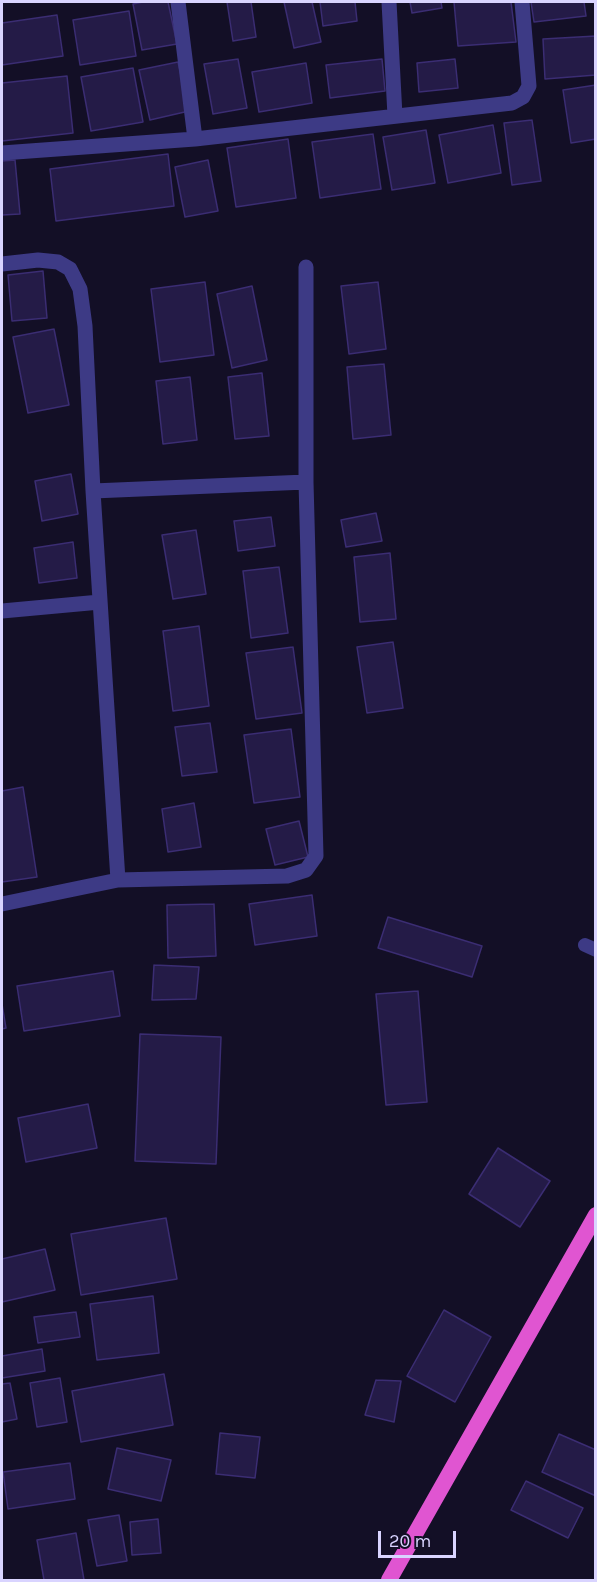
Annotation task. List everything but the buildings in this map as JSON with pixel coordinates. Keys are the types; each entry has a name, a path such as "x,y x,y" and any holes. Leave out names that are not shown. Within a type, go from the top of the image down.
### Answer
{"highway":[{"path":"389,1581 596,1215"}],"street":[{"path":"178,2 195,139"},
{"path":"389,2 395,116"},
{"path":"2,153 195,139 512,103 523,97 529,86 522,2"},
{"path":"2,264 38,260 57,262 70,269 80,289 85,326 93,491 118,880"},
{"path":"2,904 118,880 287,876 306,870 316,856 306,482 306,267"},
{"path":"93,491 306,482"},
{"path":"2,611 100,602"}]}
